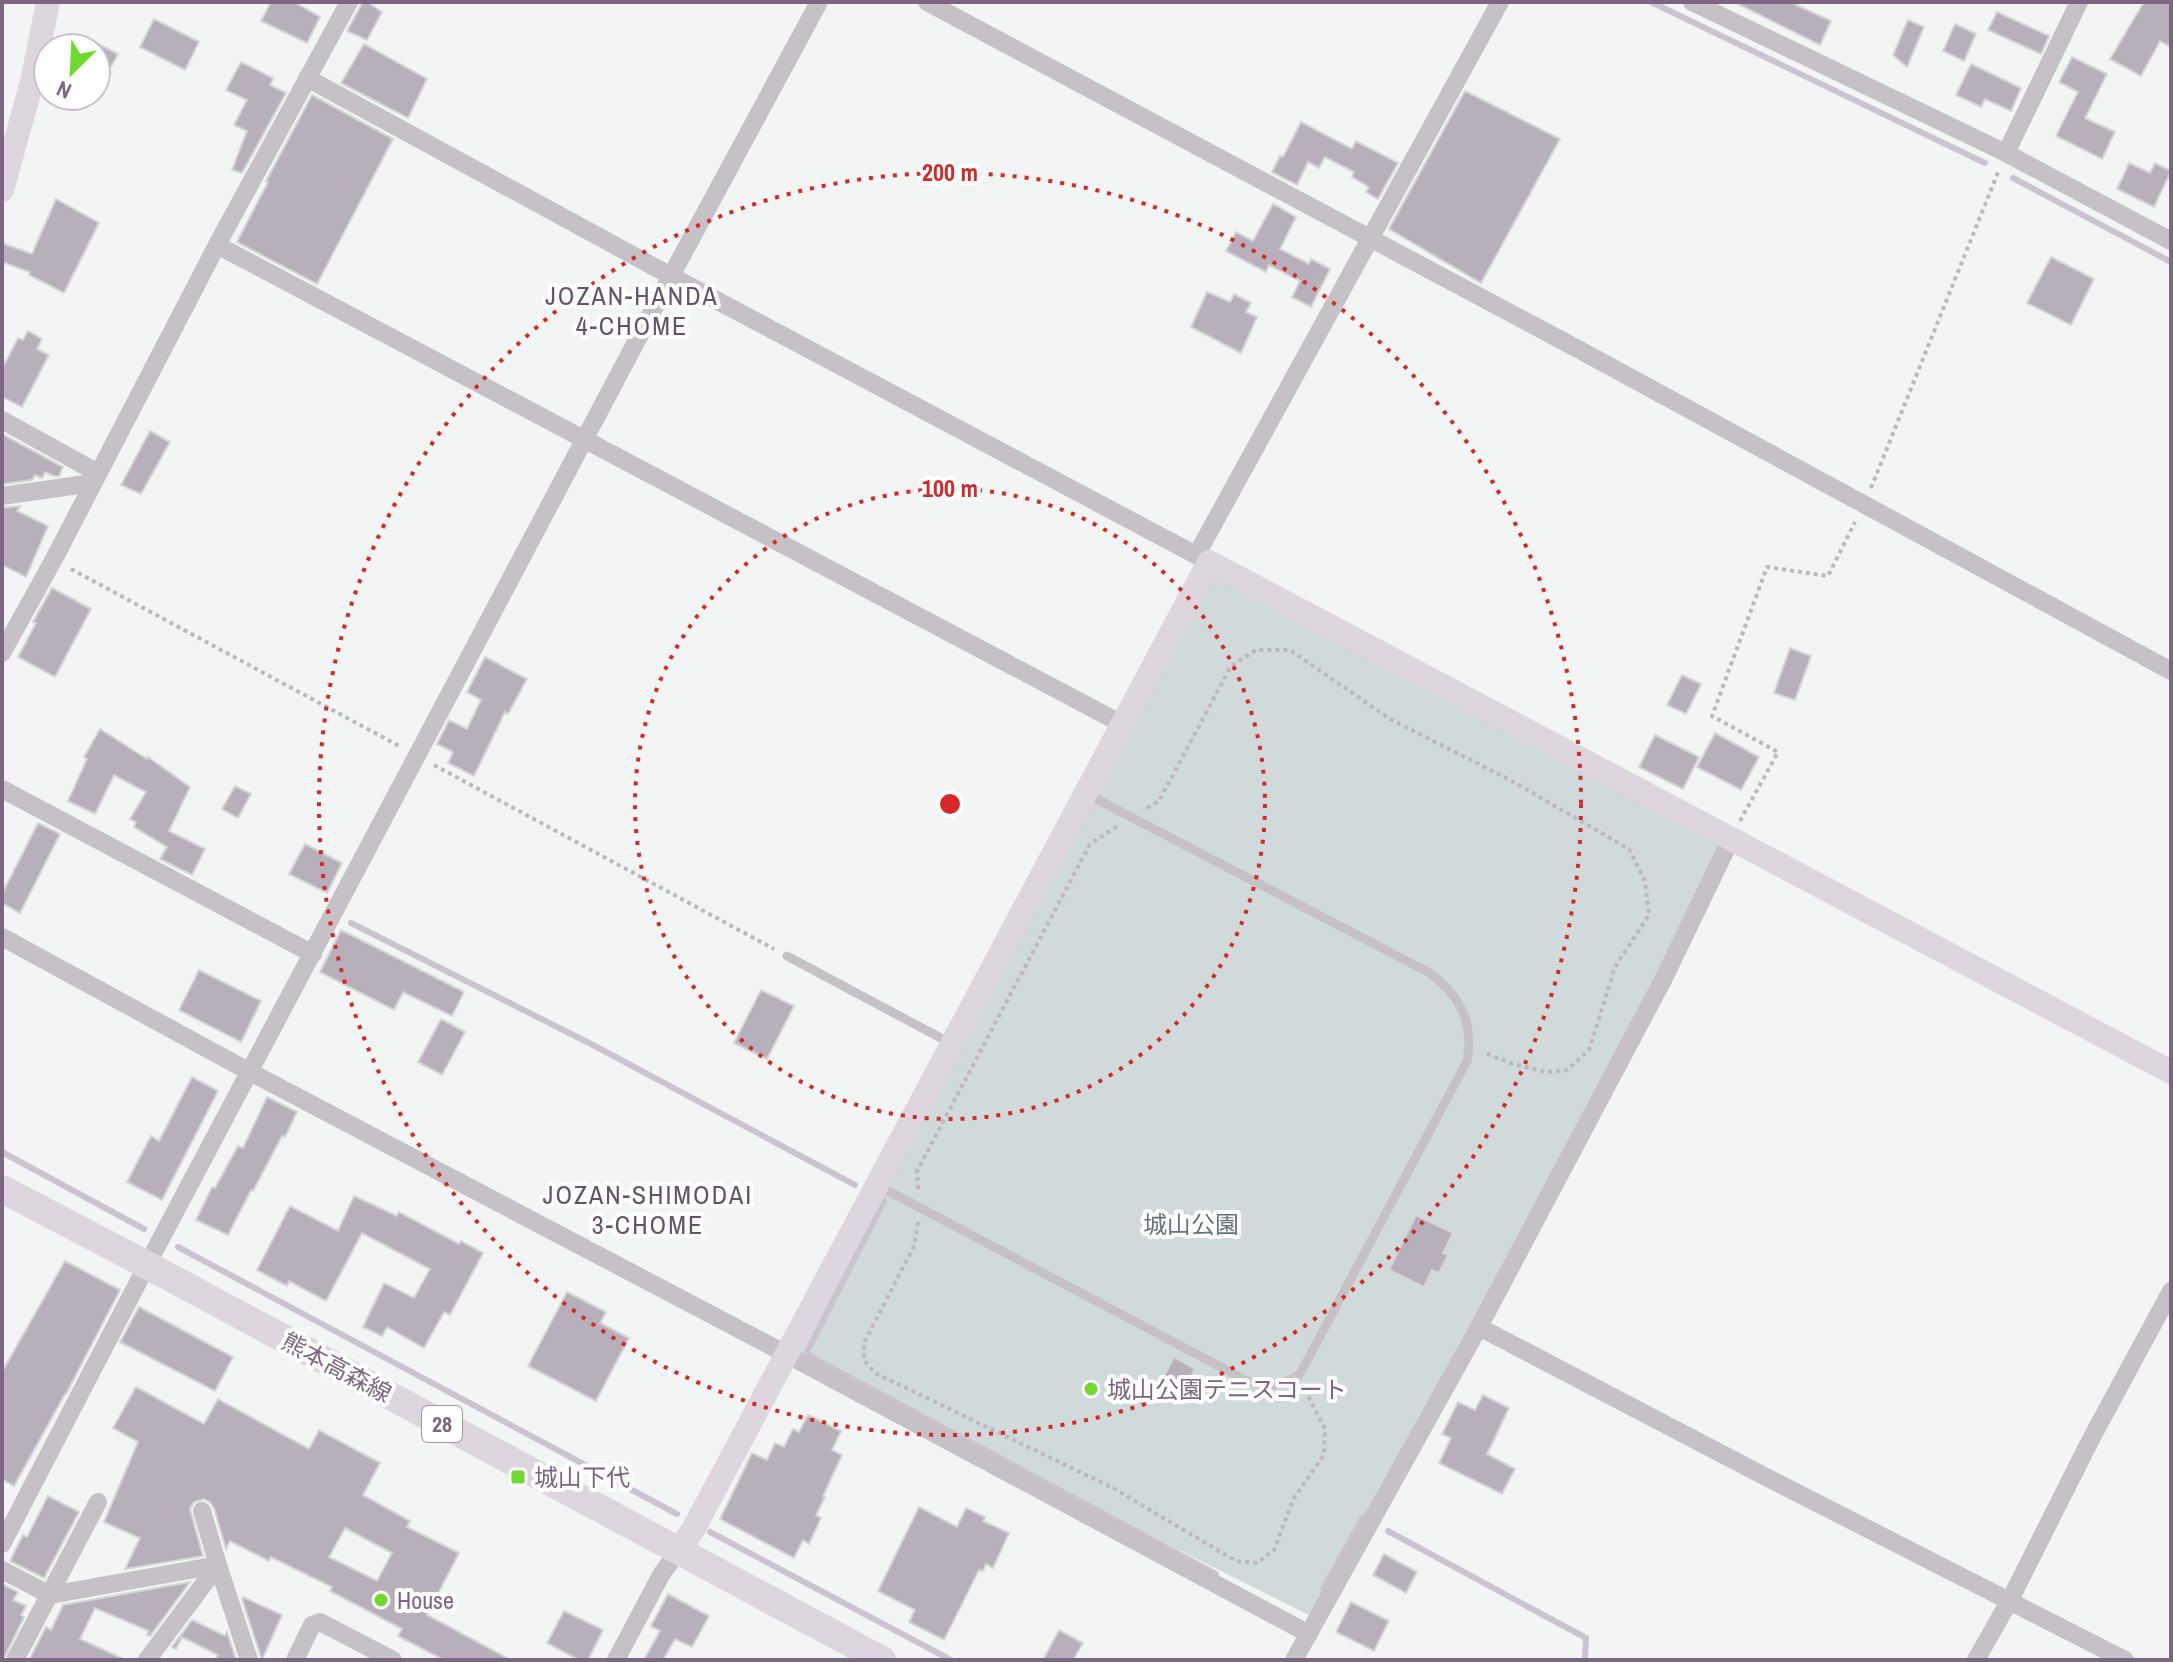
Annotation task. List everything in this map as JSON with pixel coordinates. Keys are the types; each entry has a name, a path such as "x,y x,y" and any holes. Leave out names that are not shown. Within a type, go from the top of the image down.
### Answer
{"main road":[{"name":"熊本高森線","path":"2,1189 882,1660"}],"street":[{"path":"2,190 10,132 32,82 48,2"},
{"path":"2,653 349,2"},
{"path":"2,1544 585,438 819,2"},
{"path":"927,2 2171,671"},
{"path":"616,1660 661,1575 693,1530 1122,724 1203,558 1370,239 1500,2"},
{"path":"1692,2 2006,153 2171,241"},
{"path":"2006,153 2079,2"},
{"path":"307,78 671,276 2171,1072"},
{"path":"217,245 1122,724"},
{"path":"2,420 96,478"},
{"path":"2,496 96,478"},
{"path":"2,789 313,954"},
{"path":"1294,1660 1479,1327 1663,980 1731,839"},
{"path":"2,937 250,1072 1309,1634"},
{"path":"1976,1660 2171,1291"},
{"path":"1479,1327 2125,1660"},
{"path":"15,1660 98,1502"},
{"path":"202,1511 249,1660"},
{"path":"2,1570 50,1595 218,1565"},
{"path":"147,1660 218,1565"},
{"path":"295,1660 312,1625 320,1622 393,1660"}],"lane":[{"path":"876,1185 1249,1382 1263,1387 1276,1385 1298,1376 1467,1061 1470,1047 1466,1022 1457,998 1428,972 1085,793"},
{"path":"787,956 952,1044"}],"path":[{"path":"1731,839 1778,752 1712,716 1767,567 1828,576 1864,504 2006,153"},
{"path":"1298,1376 1325,1429 1324,1455 1294,1498 1274,1550 1257,1563 1236,1561 1113,1488 875,1373 864,1360 864,1343 914,1246 920,1208 917,1171 1090,844 1159,801 1231,666 1256,650 1290,650 1390,719 1512,781 1629,849 1645,881 1649,915 1615,967 1589,1050 1567,1070 1547,1072 1513,1064 1470,1047"}],"green space":[{"name":"城山公園","path":"1209,562 1731,839 1317,1619 786,1354"}],"building":[{"path":"271,2 294,2 320,17 307,43 261,21"},
{"path":"363,2 382,12 367,40 347,31"},
{"path":"1734,2 1790,2 1831,21 1820,45"},
{"path":"2144,2 2171,2 2171,47 2160,41 2141,76 2110,59"},
{"path":"1997,12 2049,36 2041,54 1988,30"},
{"path":"154,19 199,42 185,70 140,47"},
{"path":"1908,20 1924,27 1907,67 1893,55"},
{"path":"1955,24 1976,34 1964,61 1943,51"},
{"path":"364,44 427,79 408,118 341,83"},
{"path":"112,51 118,54 112,65"},
{"path":"2072,57 2107,74 2085,118 2115,132 2102,159 2056,136 2078,92 2059,82"},
{"path":"241,62 273,78 270,85 286,93 242,173 232,170 247,131 234,125 247,100 226,90"},
{"path":"1971,64 2021,88 2011,111 1985,99 1981,107 1956,95"},
{"path":"1465,91 1560,139 1481,283 1389,229"},
{"path":"312,95 393,139 317,284 237,242"},
{"path":"1301,122 1352,149 1356,141 1398,163 1378,199 1366,192 1369,187 1352,177 1354,172 1325,157 1319,168 1308,162 1297,185 1272,172"},
{"path":"2129,163 2150,173 2155,163 2171,171 2154,207 2117,189"},
{"path":"56,199 99,223 64,293 29,275 30,272 2,262 2,243 32,254"},
{"path":"1273,204 1296,217 1280,249 1309,264 1311,259 1330,269 1311,307 1292,297 1300,281 1269,265 1266,272 1226,251 1236,232 1253,241"},
{"path":"2051,257 2094,279 2071,325 2027,303"},
{"path":"1207,292 1230,302 1234,294 1251,303 1246,312 1257,317 1241,353 1191,327"},
{"path":"28,331 42,339 37,349 49,355 22,407 2,397 2,369 18,338 23,340"},
{"path":"150,431 170,442 141,494 121,485"},
{"path":"2,434 63,467 59,476 45,472 42,478 35,475 32,480 2,484"},
{"path":"20,506 17,511 48,526 26,577 2,565 2,508"},
{"path":"52,588 91,609 55,677 18,657"},
{"path":"1790,648 1811,656 1795,700 1774,693"},
{"path":"485,657 527,679 508,714 505,712 474,776 448,763 453,752 437,744 449,720 467,729 481,700 467,692"},
{"path":"1682,675 1701,684 1686,714 1667,705"},
{"path":"100,729 148,757 190,787 169,831 205,849 192,875 160,859 167,847 134,827 136,822 130,819 146,792 114,775 95,814 68,801 87,759 84,757"},
{"path":"1715,733 1759,757 1741,790 1697,767"},
{"path":"1655,735 1699,757 1683,789 1639,767"},
{"path":"235,786 251,794 238,818 222,809"},
{"path":"38,823 60,834 20,913 2,903 2,894"},
{"path":"305,844 342,863 327,893 289,874"},
{"path":"341,930 464,992 452,1016 403,992 394,1010 320,972"},
{"path":"199,970 261,1001 241,1042 179,1010"},
{"path":"761,990 794,1006 767,1059 734,1043"},
{"path":"441,1019 465,1032 442,1075 418,1062"},
{"path":"192,1077 218,1091 162,1200 127,1182 151,1136 159,1141"},
{"path":"267,1097 297,1112 228,1235 196,1220 238,1146 243,1148"},
{"path":"354,1196 397,1216 399,1212 459,1244 461,1241 483,1253 450,1315 444,1312 424,1348 387,1327 382,1336 363,1327 384,1283 414,1298 430,1269 362,1233 326,1301 289,1281 287,1286 257,1270 290,1206 338,1231"},
{"path":"1416,1215 1453,1233 1443,1253 1448,1255 1439,1273 1432,1270 1424,1287 1389,1270"},
{"path":"65,1261 120,1290 14,1486 2,1479 2,1372"},
{"path":"567,1292 606,1312 600,1323 629,1338 596,1401 528,1366"},
{"path":"139,1307 233,1357 215,1391 120,1342"},
{"path":"1174,1357 1195,1369 1177,1403 1156,1392"},
{"path":"136,1387 204,1424 218,1399 309,1449 319,1430 380,1463 363,1495 410,1521 407,1527 459,1553 427,1615 511,1660 444,1660 398,1636 402,1629 330,1591 332,1587 230,1541 226,1549 214,1508 204,1499 194,1502 190,1509 203,1556 125,1569 140,1538 104,1522 138,1442 113,1428","holes":["345,1528 392,1553 377,1581 329,1557"]},
{"path":"1483,1395 1509,1408 1487,1454 1515,1469 1502,1494 1439,1463 1451,1438 1442,1434 1458,1402 1475,1410"},
{"path":"808,1415 841,1431 832,1450 842,1455 823,1496 816,1515 821,1518 809,1544 803,1540 794,1558 720,1519 752,1453 767,1460 775,1443 784,1447 793,1429 799,1432"},
{"path":"48,1496 79,1512 44,1578 10,1561 23,1535 27,1537"},
{"path":"919,1507 957,1527 966,1508 985,1517 983,1521 1009,1533 993,1568 986,1564 983,1571 979,1570 944,1640 909,1622 915,1610 878,1591"},
{"path":"1384,1554 1417,1572 1406,1593 1373,1575"},
{"path":"190,1582 150,1636 147,1635 149,1631 95,1608 80,1639 126,1660 29,1660 46,1627 51,1630 63,1605"},
{"path":"2,1584 18,1592 13,1600 26,1606 21,1615 24,1617 3,1660"},
{"path":"668,1594 709,1616 692,1647 675,1639 663,1660 644,1660 660,1631 651,1626"},
{"path":"242,1599 282,1615 262,1660"},
{"path":"1351,1602 1389,1621 1374,1651 1336,1632"},
{"path":"564,1611 603,1630 588,1660 579,1660 547,1643"},
{"path":"192,1620 225,1636 227,1632 236,1660 215,1660 218,1655 182,1637 176,1649 172,1647"},
{"path":"1059,1630 1083,1643 1073,1660 1043,1660"}],"waterway":[{"path":"1651,2 1985,163"},
{"path":"2013,178 2171,262"},
{"path":"351,923 593,1045 855,1185"},
{"path":"2,1152 144,1229"},
{"path":"884,1201 806,1354 1216,1574"},
{"path":"178,1247 677,1514"},
{"path":"1323,1589 1363,1517"},
{"path":"1388,1531 1586,1638 1585,1660"},
{"path":"710,1532 951,1660"}],"place":[{"name":"城山公園テニスコート","path":"1091,1389"},
{"name":"城山下代","path":"518,1477"},
{"name":"House","path":"381,1600"}],"district":[{"name":"JOZAN-HANDA 4-CHOME","path":"632,310"},
{"name":"JOZAN-SHIMODAI 3-CHOME","path":"648,1209"}]}
